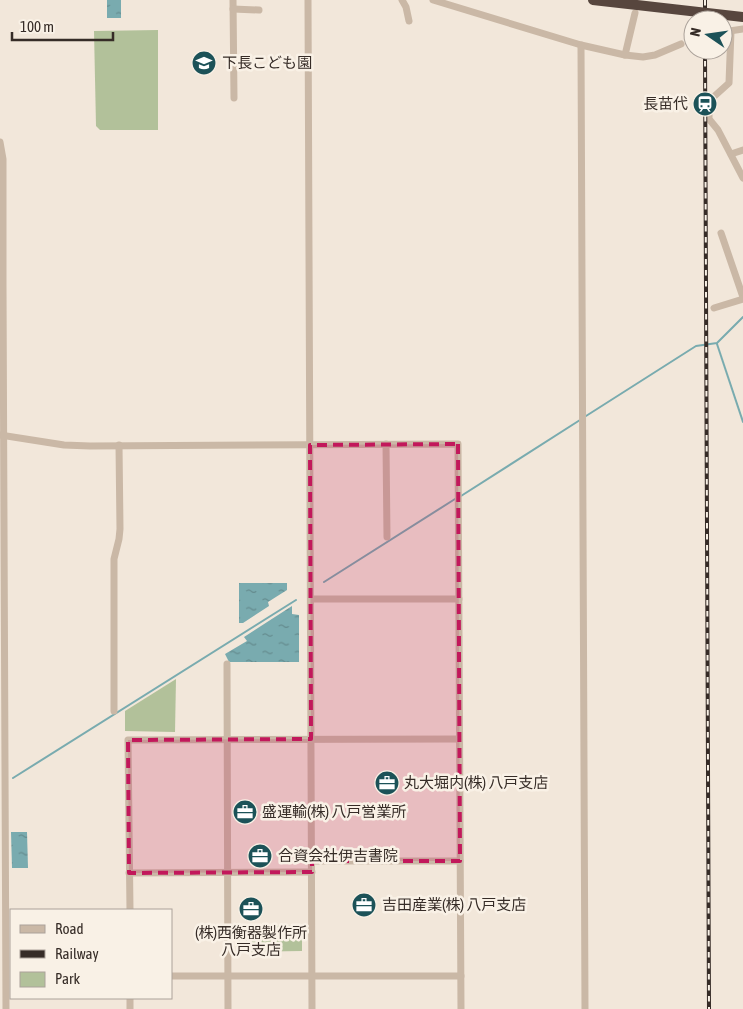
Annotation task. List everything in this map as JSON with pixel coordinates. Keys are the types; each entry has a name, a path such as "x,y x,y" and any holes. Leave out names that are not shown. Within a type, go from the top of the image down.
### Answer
{"highway":[{"path":"593,0 743,17"}],"street":[{"path":"233,0 234,98"},
{"path":"308,0 312,1009"},
{"path":"402,0 406,7 409,21"},
{"path":"433,0 581,45 625,55 643,57 681,44"},
{"path":"233,9 259,10"},
{"path":"625,55 635,13"},
{"path":"581,45 585,1009"},
{"path":"730,60 729,83 709,101 708,115 743,178"},
{"path":"0,142 4,159 2,780 6,1009"},
{"path":"731,154 743,150"},
{"path":"714,308 743,298 721,233"},
{"path":"2,435 64,445 458,444 461,1009"},
{"path":"386,444 387,537"},
{"path":"114,711 114,559 120,529 119,446"},
{"path":"311,600 459,599"},
{"path":"227,664 228,1009"},
{"path":"130,909 128,740 459,738"},
{"path":"312,861 460,861"},
{"path":"129,873 312,872"},
{"path":"0,943 6,955"},
{"path":"172,976 461,976"}],"highlighted area":[{"path":"458,444 460,861 312,861 312,872 129,873 128,740 311,739 310,445"}],"green space":[{"path":"158,30 158,130 100,130 96,126 94,31"},
{"path":"176,679 175,732 125,731 125,711"},
{"path":"302,925 302,951 236,952 236,927"}],"water":[{"path":"107,0 121,0 121,18 107,18"},
{"path":"239,583 287,583 287,590 268,602 269,606 243,623 239,623"},
{"path":"292,606 292,614 299,615 299,662 229,662 225,654 247,641 244,637"},
{"path":"11,832 27,832 28,868 12,868"}],"waterway":[{"path":"586,416 696,346 717,343 743,317"},
{"path":"717,344 743,422"},
{"path":"461,496 580,420"},
{"path":"324,582 455,499"},
{"path":"13,778 296,600"}],"railway":[{"path":"705,0 705,10"},
{"path":"705,60 709,1009"}],"place":[{"name":"下長こども園","path":"204,63"},
{"name":"長苗代","path":"705,104"},
{"name":"丸大堀内(株) 八戸支店","path":"387,783"},
{"name":"盛運輸(株) 八戸営業所","path":"245,812"},
{"name":"合資会社伊吉書院","path":"260,856"},
{"name":"吉田産業(株) 八戸支店","path":"364,905"},
{"name":"(株)西衡器製作所 八戸支店","path":"251,909"}]}
